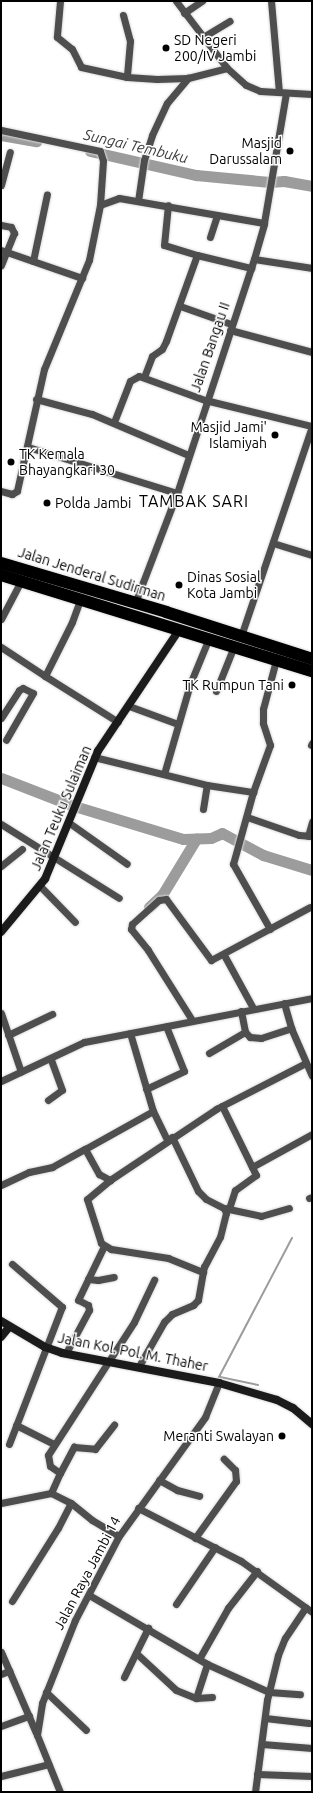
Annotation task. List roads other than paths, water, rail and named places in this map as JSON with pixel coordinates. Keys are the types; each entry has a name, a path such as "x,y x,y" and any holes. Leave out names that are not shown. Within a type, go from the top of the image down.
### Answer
{"highway":[{"name":"Jalan Jenderal Sudirman","path":"1,563 12,575 80,600 312,671"},
{"name":"Jalan Jenderal Sudirman","path":"12,575 102,593 312,659"},
{"path":"99,605 102,593"}],"street":[{"path":"60,1 57,37 74,51 81,67 127,77 157,80 188,78 227,68"},
{"path":"176,1 227,68 246,85 282,93 312,94"},
{"path":"184,13 202,1"},
{"name":"Jalan Bangau II","path":"135,603 177,493 205,400 254,259 264,223 271,183 282,93 271,1"},
{"path":"123,15 130,41 127,77"},
{"path":"203,37 230,21"},
{"path":"138,201 144,162 152,135 167,103 188,78"},
{"path":"1,130 102,155 100,205 82,278 49,357 36,399 28,447 17,491 12,494 1,491"},
{"path":"1,186 3,172 10,152"},
{"path":"33,261 47,194"},
{"path":"100,205 114,198 168,205 264,223"},
{"path":"168,205 164,245 197,255 251,268"},
{"path":"210,237 217,215"},
{"path":"1,225 10,227 14,231 4,251 1,266"},
{"path":"4,251 82,278"},
{"path":"144,377 152,356 163,348 180,306 197,255"},
{"path":"254,259 312,268"},
{"path":"180,306 230,327 312,352"},
{"path":"114,422 130,381 136,377 144,377 205,400 312,426 241,636"},
{"path":"36,399 114,422 188,455"},
{"path":"28,447 177,493"},
{"path":"273,543 312,555"},
{"path":"1,619 12,575"},
{"path":"45,676 72,622 80,600"},
{"name":"Jalan Teuku Sulaiman","path":"1,932 40,886 72,813 94,757 179,630"},
{"path":"164,774 190,684 208,638"},
{"path":"216,691 234,646"},
{"path":"1,647 118,722"},
{"path":"270,929 234,867 239,839 247,817 253,792 270,745 264,723 263,709 276,660"},
{"path":"1,718 21,688 33,693 6,740"},
{"path":"129,706 178,724"},
{"path":"94,757 207,785 253,792"},
{"path":"203,809 207,785"},
{"path":"247,817 310,836 312,822"},
{"path":"68,822 127,864"},
{"path":"1,824 119,898"},
{"path":"1,866 22,849"},
{"path":"40,886 75,922"},
{"path":"192,1020 131,925 165,898 209,960 224,955 310,907"},
{"path":"224,955 253,1008"},
{"path":"1,1081 84,1042 253,1008 312,998"},
{"path":"284,1003 291,1028 312,1076"},
{"path":"241,1011 245,1032 255,1038 291,1028"},
{"path":"1,1013 22,1072"},
{"path":"8,1035 52,1014"},
{"path":"146,1089 184,1071 166,1026"},
{"path":"209,1053 230,1038 245,1032"},
{"path":"130,1033 153,1111 201,1195 226,1208 261,1216 289,1208"},
{"path":"48,1100 62,1090 50,1059"},
{"path":"203,1272 168,1258 104,1246 96,1233 88,1199 110,1180 169,1138 222,1106 306,1063"},
{"path":"139,1366 164,1322 172,1314 196,1303 206,1260 220,1237 226,1208 235,1190 256,1177 222,1106"},
{"path":"1,1185 29,1172 52,1168 153,1111"},
{"path":"252,1167 312,1134"},
{"path":"85,1149 99,1174 110,1180"},
{"path":"66,1353 89,1310 88,1305 78,1300 104,1246"},
{"path":"8,1444 62,1307 12,1264"},
{"path":"88,1279 98,1280 114,1277"},
{"path":"60,1472 48,1461 54,1444 110,1361 142,1308 154,1280"},
{"name":"Jalan Kol. Pol. M. Thaher","path":"1,1321 45,1347 66,1353 139,1366 219,1383 277,1400 293,1408 312,1424"},
{"path":"1,1337 9,1327"},
{"name":"Jalan Raya Jambi 14","path":"37,1735 46,1692 75,1620 120,1536 138,1508 204,1418 219,1383"},
{"path":"16,1425 54,1444"},
{"path":"51,1493 60,1472 74,1447 95,1449 114,1425"},
{"path":"195,1538 236,1481 235,1470 224,1459"},
{"path":"159,1480 177,1490 199,1496"},
{"path":"1,1503 51,1493 71,1503 92,1520 120,1536"},
{"path":"12,1601 58,1528 71,1503"},
{"path":"138,1508 215,1547 257,1571 309,1609 281,1646 269,1692 255,1792"},
{"path":"176,1604 215,1547"},
{"path":"199,1659 228,1608 257,1571"},
{"path":"89,1595 148,1628 207,1664 269,1692 300,1694"},
{"path":"124,1677 148,1628"},
{"path":"1,1652 60,1792"},
{"path":"136,1653 166,1684 186,1695 196,1698 212,1697"},
{"path":"196,1698 207,1664"},
{"path":"1,1674 9,1672"},
{"path":"46,1692 86,1730"},
{"path":"1,1726 29,1716"},
{"path":"265,1718 308,1723"},
{"path":"262,1744 312,1748"},
{"path":"1,1776 48,1764"},
{"path":"257,1774 312,1776"}],"waterway":[{"name":"Sungai Tembuku","path":"1,135 36,141"},
{"name":"Sungai Tembuku","path":"90,151 196,175 270,182 284,181 312,186"},
{"path":"1,778 71,805 183,839 211,838 222,833 263,855 312,870"},
{"path":"149,907 162,895 196,839"},
{"path":"258,1385 219,1377 292,1238"}],"place":[{"name":"SD Negeri 200/IV Jambi","path":"166,48"},
{"name":"Masjid Darussalam","path":"290,151"},
{"name":"Masjid Jami' Islamiyah","path":"275,435"},
{"name":"TK Kemala Bhayangkari 30","path":"11,462"},
{"name":"Polda Jambi","path":"47,503"},
{"name":"Dinas Sosial Kota Jambi","path":"179,585"},
{"name":"TK Rumpun Tani","path":"292,685"},
{"name":"Meranti Swalayan","path":"282,1436"}],"district":[{"name":"TAMBAK SARI","path":"194,501"}]}
